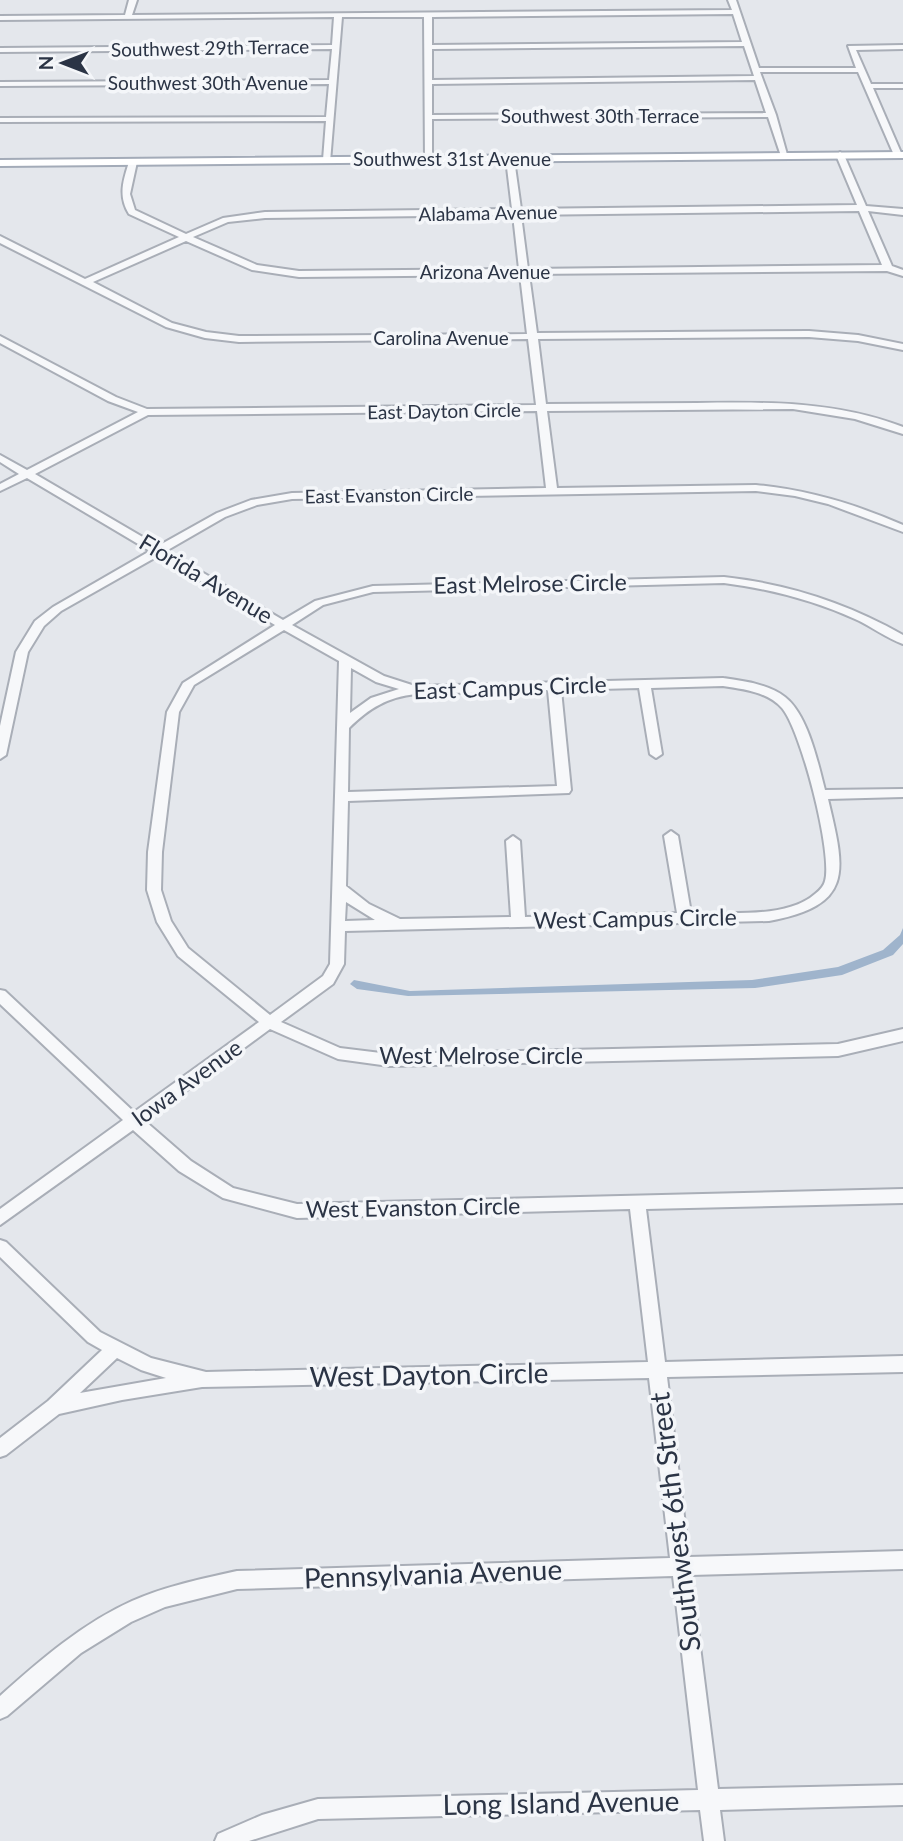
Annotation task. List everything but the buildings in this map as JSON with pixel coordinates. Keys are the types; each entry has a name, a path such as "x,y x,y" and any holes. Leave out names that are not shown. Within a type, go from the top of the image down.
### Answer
{"main road":[{"name":"Southwest 31st Avenue","path":"0,163 900,155"}],"street":[{"path":"128,17 133,0"},
{"path":"732,0 785,156"},
{"path":"0,18 128,17 213,12 298,12 338,16 379,12 428,15 538,11 736,12"},
{"path":"428,15 428,160"},
{"path":"327,160 338,16"},
{"path":"428,47 748,44"},
{"name":"Southwest 29th Terrace","path":"0,50 336,47"},
{"path":"900,155 851,48 903,47"},
{"path":"428,82 860,69"},
{"name":"Southwest 30th Avenue","path":"0,84 333,82"},
{"path":"867,86 903,86"},
{"name":"Southwest 30th Terrace","path":"428,117 772,115"},
{"path":"0,120 330,118"},
{"path":"840,155 887,268"},
{"path":"510,159 552,491"},
{"name":"Arizona Avenue","path":"133,162 125,193 126,204 143,219 236,261 276,272 887,268 903,273"},
{"name":"Alabama Avenue","path":"86,282 226,220 265,215 863,208 903,212"},
{"name":"Carolina Avenue","path":"0,239 169,325 205,335 239,339 809,334 858,338 903,347"},
{"path":"0,339 112,399 146,412"},
{"name":"East Dayton Circle","path":"0,488 146,412 813,407 849,414 903,432"},
{"name":"Florida Avenue","path":"0,458 282,625 380,679 416,690"},
{"name":"East Evanston Circle","path":"0,755 22,652 34,631 57,609 221,515 255,502 292,496 731,487 778,490 828,499 903,529"},
{"name":"East Melrose Circle","path":"179,699 189,683 319,603 373,589 724,580 762,584 808,594 903,640"},
{"path":"337,926 345,658"},
{"name":"East Campus Circle","path":"342,727 358,710 392,692 723,682 747,685 785,704 800,726 819,795"},
{"path":"644,684 656,754"},
{"path":"341,797 564,790 554,686"},
{"name":"West Melrose Circle","path":"179,699 171,725 155,852 154,890 164,922 183,952 270,1023 338,1053 389,1060 838,1050 903,1035"},
{"path":"819,795 903,793"},
{"name":"West Campus Circle","path":"337,926 789,913 803,909 823,895 832,881 834,864 819,795"},
{"path":"671,836 685,918"},
{"path":"513,841 518,922"},
{"path":"338,886 348,897 371,913 400,925"},
{"name":"Iowa Avenue","path":"0,1218 328,980 337,964 337,926"},
{"name":"West Evanston Circle","path":"0,995 134,1122 185,1166 229,1194 297,1211 903,1196"},
{"name":"Southwest 6th Street","path":"637,1203 714,1841"},
{"name":"West Dayton Circle","path":"0,1247 93,1337 147,1365 205,1380 903,1364"},
{"path":"0,1449 54,1407 114,1350"},
{"path":"54,1407 122,1392 205,1380"},
{"name":"Pennsylvania Avenue","path":"0,1709 44,1667 125,1614 178,1593 237,1580 903,1560"},
{"name":"Long Island Avenue","path":"225,1841 262,1825 318,1809 903,1795"}],"water":[{"path":"903,928 903,944 893,955 842,975 755,988 408,996 357,989 350,984 354,980 410,991 752,980 838,967 883,950 900,935"}]}
